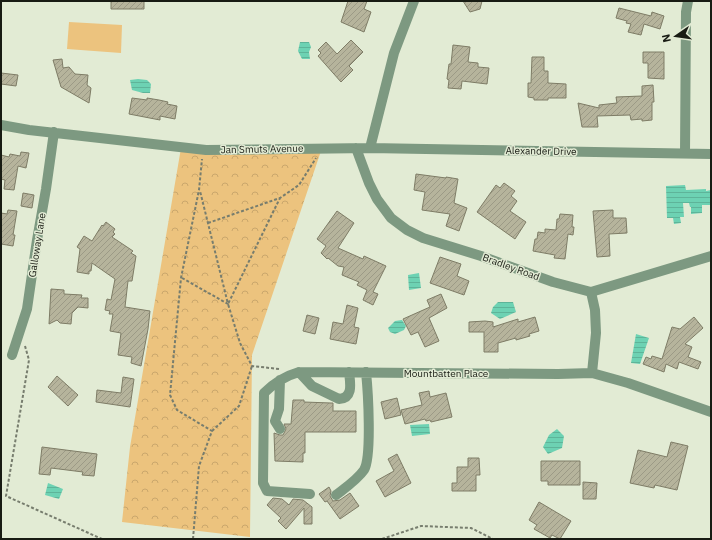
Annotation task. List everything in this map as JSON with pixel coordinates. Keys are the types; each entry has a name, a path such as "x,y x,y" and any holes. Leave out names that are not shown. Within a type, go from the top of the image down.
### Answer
{"street":[{"path":"370,148 394,53 414,1"},
{"path":"684,153 686,12 688,1"},
{"name":"Jan Smuts Avenue","path":"1,125 29,130 203,150 370,148"},
{"name":"Galloway Lane","path":"12,355 28,309 54,132"},
{"name":"Bradley Road","path":"356,148 377,200 391,218 407,230 423,238 481,256 553,282 591,292"},
{"name":"Alexander Drive","path":"370,148 711,154"},
{"path":"592,373 596,333 595,310 591,292 711,256"},
{"path":"310,494 267,491 262,483 264,393 280,380 300,372 312,386 339,399 344,398 350,391 349,372"},
{"name":"Mountbatten Place","path":"300,372 592,373 628,383 711,412"},
{"path":"336,495 363,471 368,460 369,424 366,372"},
{"path":"280,380 280,409 275,421 276,425 280,429"}],"path":[{"path":"208,223 280,198 299,185 322,148"},
{"path":"203,150 199,190 182,278 170,395 177,410 212,431"},
{"path":"193,539 199,466 212,431 239,406 252,366 240,343 228,304 199,190"},
{"path":"228,304 280,198"},
{"path":"182,278 228,304"},
{"path":"20,329 29,360 6,496 102,539"},
{"path":"252,366 300,372"},
{"path":"382,539 421,526 471,528 493,539"}],"green space":[{"path":"69,22 122,25 121,53 67,49"},
{"path":"181,148 322,148 252,355 250,537 122,522 130,447"}],"water":[{"path":"300,42 309,42 311,47 309,52 310,59 302,59 298,51"},
{"path":"130,80 147,80 151,84 150,93 132,90"},
{"path":"685,185 686,190 711,190 711,205 702,205 702,213 691,214 691,207 689,203 683,203 684,217 680,217 681,223 674,224 673,218 667,218 666,186"},
{"path":"419,273 421,288 409,290 408,275"},
{"path":"498,302 513,302 516,312 500,319 491,313 493,307"},
{"path":"402,320 406,326 404,330 395,334 390,332 388,328 395,321"},
{"path":"636,334 649,338 640,364 631,363"},
{"path":"429,424 430,434 412,436 410,425"},
{"path":"557,429 564,436 562,448 548,454 543,447 549,435"},
{"path":"48,483 63,489 59,499 45,495"}],"building":[{"path":"111,1 144,1 144,9 111,9"},
{"path":"348,1 367,1 364,9 371,12 364,32 341,22"},
{"path":"463,1 482,1 480,9 470,12"},
{"path":"619,8 651,16 652,12 664,16 660,29 644,24 641,35 628,32 631,24 626,23 627,21 616,18"},
{"path":"351,40 363,52 349,66 353,70 341,82 318,56 321,53 318,50 326,42 337,54"},
{"path":"453,45 470,47 468,62 478,63 478,67 489,68 487,84 462,81 461,89 448,88 449,80 447,79 449,64 451,64"},
{"path":"643,52 664,52 664,79 648,78 648,63 643,63"},
{"path":"532,57 544,57 544,71 548,71 548,83 566,84 566,98 534,100 534,98 528,97 528,83 531,83"},
{"path":"62,59 63,68 69,67 75,74 88,75 87,85 91,88 89,103 61,87 53,60"},
{"path":"1,73 18,75 16,86 1,84"},
{"path":"653,85 654,102 652,102 652,120 631,120 630,115 597,116 598,127 582,127 578,103 599,108 599,105 617,103 616,97 642,96 642,86"},
{"path":"132,98 159,100 168,102 167,104 177,106 175,119 160,116 160,120 129,114"},
{"path":"21,152 29,153 26,168 18,166 14,190 4,189 5,180 1,179 1,155 9,157 10,154 20,156"},
{"path":"416,174 458,179 454,203 467,208 459,231 446,226 450,214 422,210 425,192 414,190"},
{"path":"504,183 515,191 511,196 517,201 510,211 526,222 515,239 477,212 496,185 500,188"},
{"path":"23,193 34,195 32,208 21,206"},
{"path":"8,210 17,211 13,235 15,235 13,246 1,244 1,213 7,214"},
{"path":"613,210 613,218 626,218 627,233 609,234 610,256 597,257 593,211"},
{"path":"337,211 354,223 338,248 363,259 364,256 386,266 373,292 378,294 373,305 363,300 367,290 357,285 359,282 342,275 344,267 338,266 321,253 326,246 317,239"},
{"path":"560,214 573,215 573,235 568,234 565,259 554,258 555,255 533,251 538,232 545,233 545,229 556,230 557,219 559,219"},
{"path":"106,222 115,229 113,232 115,234 112,237 133,251 131,253 136,256 132,281 128,281 125,307 150,311 141,366 131,363 132,357 118,355 121,333 110,331 113,314 109,314 110,311 105,310 107,299 111,300 115,279 92,263 89,274 77,272 80,249 77,247 84,236 92,241 102,225 103,226"},
{"path":"440,257 461,264 457,276 469,281 464,295 430,283"},
{"path":"51,289 64,290 64,294 82,295 81,298 88,298 88,308 78,307 72,313 71,324 60,323 57,320 49,324"},
{"path":"441,294 447,308 429,318 439,341 425,347 418,332 411,335 403,319 430,307 427,300"},
{"path":"347,305 358,308 354,327 359,328 356,344 330,339 333,322 343,324"},
{"path":"307,315 319,318 315,334 303,331"},
{"path":"535,317 539,331 529,334 530,336 498,343 498,352 484,352 484,332 469,332 469,322 493,322 493,327 518,319 518,322"},
{"path":"694,317 703,328 685,344 692,347 688,357 701,362 698,369 679,362 677,369 666,364 664,372 643,364 646,357 651,359 652,356 662,359 672,327 680,329"},
{"path":"57,376 78,395 68,406 48,387"},
{"path":"123,377 134,379 130,407 96,402 97,390 121,393"},
{"path":"429,391 430,397 446,393 452,417 431,422 430,420 426,421 425,419 405,424 401,410 422,405 419,393"},
{"path":"397,398 401,415 385,419 381,402"},
{"path":"293,400 333,403 333,411 356,411 356,432 305,432 305,453 303,453 303,462 275,461 274,433 283,435 286,429 284,424 291,424"},
{"path":"671,442 688,446 677,490 655,485 654,488 630,483 638,450 667,457"},
{"path":"42,447 97,454 94,476 82,475 83,472 51,468 50,475 39,474"},
{"path":"397,454 411,483 385,497 376,481 394,471 388,459"},
{"path":"468,458 479,458 480,475 476,475 476,491 452,491 452,483 457,483 457,467 468,467"},
{"path":"541,461 580,461 580,485 548,485 548,481 541,481"},
{"path":"583,482 597,483 596,499 583,499"},
{"path":"329,487 331,491 330,496 333,501 340,500 350,493 359,506 340,519 327,501 325,502 319,494"},
{"path":"273,498 282,499 289,505 293,499 303,500 312,507 312,524 304,524 304,508 286,529 278,521 281,518 267,505"},
{"path":"539,502 571,521 560,539 552,535 550,538 534,529 537,525 529,520"}]}
